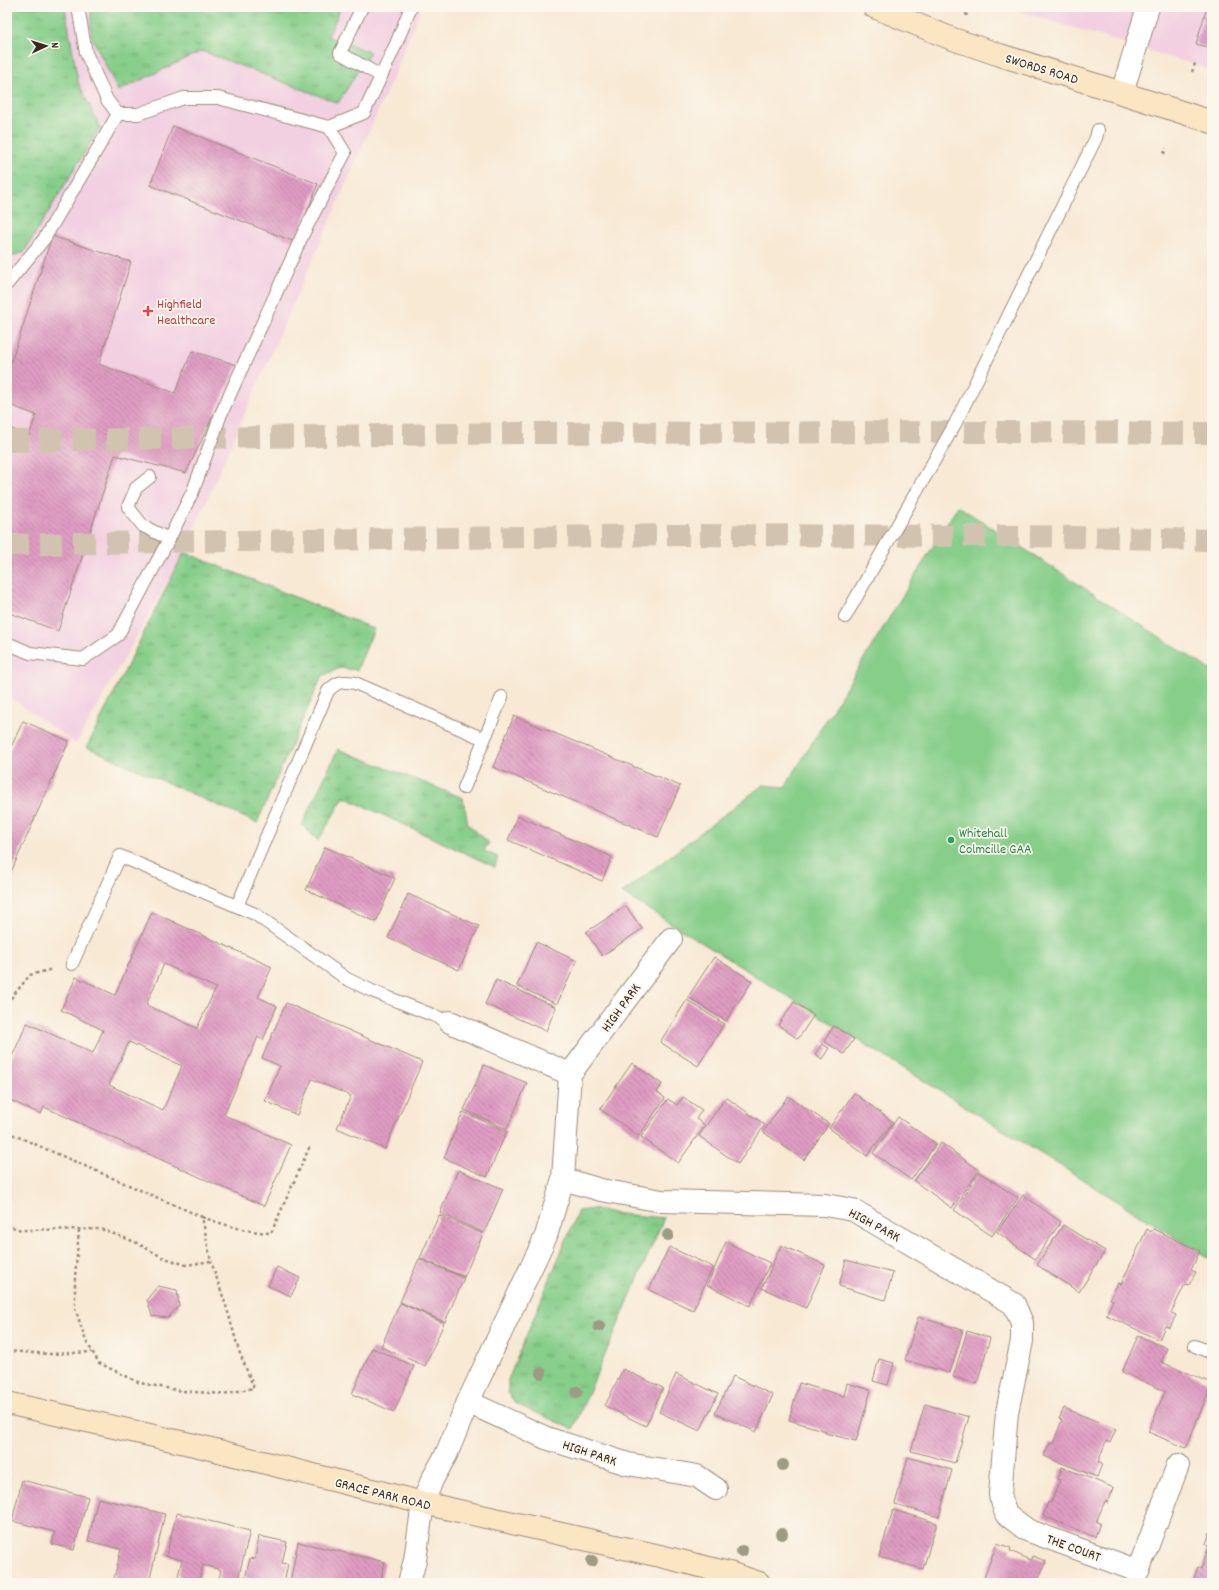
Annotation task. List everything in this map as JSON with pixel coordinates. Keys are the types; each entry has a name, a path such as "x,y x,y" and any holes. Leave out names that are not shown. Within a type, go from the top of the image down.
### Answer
{"street":[{"name":"SWORDS ROAD","path":"874,7 950,38 1212,122"},
{"path":"1122,92 1148,7"},
{"name":"HIGH PARK","path":"570,1074 671,939"},
{"path":"409,1583 415,1560 423,1503 432,1480 446,1455 468,1402 546,1236 563,1179 570,1074 450,1022"},
{"name":"HIGH PARK","path":"563,1179 601,1190 662,1201 825,1205 853,1210 1014,1304 1022,1323 1022,1341 1007,1412"},
{"name":"HIGH PARK","path":"468,1402 546,1438 628,1464 697,1476 716,1488"},
{"name":"GRACE PARK ROAD","path":"7,1403 203,1447 423,1503 660,1556 729,1573 759,1583"},
{"name":"THE COURT","path":"1007,1412 1000,1495 1006,1514 1027,1530 1138,1571 1178,1465"}],"lane":[{"path":"78,7 86,54 107,100 118,114"},
{"path":"362,7 340,53 381,76"},
{"path":"118,114 138,114 184,98 218,98 329,127 364,113 411,7"},
{"path":"7,284 44,239 118,114"},
{"path":"7,643 30,653 83,659 118,635 193,491 221,414 302,234 345,153 329,127"},
{"path":"845,617 955,424 1096,138 1098,130"},
{"path":"150,477 136,488 128,507 143,526 169,539"},
{"path":"237,906 328,691 336,684 345,682 355,683 484,739"},
{"path":"464,788 502,697"},
{"path":"72,964 120,856 256,914 346,979 450,1022"},
{"path":"1195,1346 1212,1353"}],"path":[{"path":"956,7 965,11"},
{"path":"1192,72 1196,61"},
{"path":"1164,154 1166,148"},
{"path":"7,1003 30,975 72,964"},
{"path":"7,1132 202,1217 230,1227 271,1233 310,1146"},
{"path":"79,1230 75,1277 75,1308 86,1341 98,1363 140,1383 182,1391 223,1394 254,1388 239,1351 211,1261 202,1217"},
{"path":"7,1225 21,1230 101,1229 135,1242 162,1257 186,1265 211,1261"},
{"path":"7,1351 50,1354 92,1352"}],"shaded area":[{"name":"Highfield Healthcare","path":"7,7 421,7 396,70 184,552 76,744 16,701 7,697"},
{"path":"1005,7 1212,7 1212,70"}],"green space":[{"path":"7,7 65,7 78,82 100,127 24,252 7,258"},
{"path":"91,7 341,7 328,37 370,52 338,103 202,51 118,91 91,35"},
{"name":"Whitehall Colmcille GAA","path":"958,506 1212,671 1212,1260 622,893 763,785 785,787"},
{"path":"184,552 374,629 357,670 340,668 322,676 257,823 87,747"},
{"path":"338,749 463,798 468,824 489,843 484,851 498,857 495,867 344,797 318,841 302,825"},
{"path":"593,1209 620,1214 664,1218 573,1429 516,1404 508,1393 508,1380 578,1211"}],"building":[{"path":"1207,7 1212,7 1212,48 1196,44"},
{"path":"173,126 318,184 295,242 150,185"},
{"path":"52,236 131,262 99,364 175,393 192,351 237,365 186,473 115,455 58,631 7,612 7,427 29,436 36,415 7,404 7,375"},
{"path":"514,716 680,786 658,837 493,767"},
{"path":"23,721 69,741 7,881 7,756"},
{"path":"518,816 612,857 602,881 508,840"},
{"path":"325,847 395,878 376,922 306,890"},
{"path":"408,894 479,926 459,970 388,938"},
{"path":"626,906 642,929 602,956 586,932"},
{"path":"152,912 272,967 258,997 277,1006 263,1040 258,1037 224,1115 291,1145 264,1206 44,1107 41,1114 7,1099 7,1068 27,1023 93,1053 103,1030 61,1010 76,977 115,995","holes":["164,964 216,988 197,1028 146,1005","129,1042 182,1066 163,1110 109,1085"]},
{"path":"536,942 577,961 557,1004 517,986"},
{"path":"714,957 752,981 726,1021 688,997"},
{"path":"496,980 556,1007 546,1031 485,1004"},
{"path":"687,1000 724,1024 698,1066 660,1042"},
{"path":"794,1002 814,1015 798,1039 778,1025"},
{"path":"286,1003 422,1062 385,1149 337,1128 351,1096 312,1079 297,1115 265,1101 280,1066 262,1058"},
{"path":"834,1026 854,1039 844,1054 824,1041"},
{"path":"822,1044 829,1048 822,1059 815,1054"},
{"path":"632,1063 662,1084 657,1092 665,1098 639,1136 600,1109"},
{"path":"484,1065 527,1083 507,1129 464,1110"},
{"path":"854,1093 893,1122 867,1156 829,1128"},
{"path":"788,1096 829,1124 804,1160 763,1132"},
{"path":"683,1097 702,1110 696,1119 705,1125 678,1163 641,1137 668,1099 677,1105"},
{"path":"726,1097 765,1125 738,1164 699,1136"},
{"path":"463,1112 507,1131 487,1177 444,1158"},
{"path":"898,1117 936,1144 911,1180 873,1153"},
{"path":"941,1143 979,1170 952,1208 914,1181"},
{"path":"458,1170 503,1189 484,1233 440,1213"},
{"path":"979,1172 1018,1198 992,1236 954,1210"},
{"path":"1023,1195 1061,1222 1035,1259 997,1232"},
{"path":"439,1215 483,1234 464,1277 420,1258"},
{"path":"1063,1225 1105,1251 1079,1292 1037,1265"},
{"path":"1147,1229 1151,1232 1153,1229 1200,1251 1191,1270 1196,1272 1189,1285 1185,1284 1171,1313 1176,1315 1170,1328 1165,1326 1159,1340 1106,1315 1113,1300 1110,1299 1118,1283 1121,1284"},
{"path":"726,1242 770,1263 750,1306 707,1285"},
{"path":"781,1245 825,1265 806,1308 762,1288"},
{"path":"669,1247 713,1267 693,1310 649,1290"},
{"path":"419,1259 464,1278 445,1322 400,1302"},
{"path":"846,1260 893,1273 885,1300 839,1286"},
{"path":"277,1267 300,1278 291,1296 268,1286"},
{"path":"158,1286 177,1290 179,1306 168,1318 152,1316 147,1299"},
{"path":"400,1303 444,1323 425,1366 381,1347"},
{"path":"918,1317 963,1330 950,1373 905,1360"},
{"path":"967,1331 990,1338 977,1384 953,1377"},
{"path":"1138,1336 1167,1348 1161,1362 1212,1383 1186,1448 1148,1432 1165,1391 1122,1372"},
{"path":"372,1348 414,1366 394,1412 352,1394"},
{"path":"879,1359 894,1363 888,1385 873,1381"},
{"path":"623,1369 663,1388 646,1426 605,1406"},
{"path":"676,1374 718,1394 700,1431 659,1412"},
{"path":"733,1376 773,1395 756,1432 715,1413"},
{"path":"799,1383 844,1396 847,1383 871,1390 856,1441 825,1433 826,1431 789,1420"},
{"path":"925,1404 969,1417 955,1463 911,1451"},
{"path":"1064,1408 1116,1429 1110,1443 1106,1441 1098,1462 1102,1464 1097,1477 1044,1456 1050,1443 1053,1444 1062,1420 1059,1419"},
{"path":"908,1457 952,1470 939,1517 895,1504"},
{"path":"1062,1467 1114,1488 1108,1502 1105,1501 1096,1522 1100,1523 1095,1537 1043,1516 1048,1502 1051,1503 1060,1480 1058,1479"},
{"path":"7,1477 10,1478 8,1489 7,1489"},
{"path":"22,1480 88,1497 74,1550 52,1544 55,1532 12,1521"},
{"path":"98,1498 165,1514 149,1583 113,1583 121,1549 88,1541"},
{"path":"893,1510 937,1523 923,1569 879,1557"},
{"path":"177,1513 250,1531 237,1583 218,1583 221,1570 203,1565 199,1581 178,1576 182,1560 166,1556"},
{"path":"1210,1532 1212,1533 1212,1583 1198,1583 1193,1581 1198,1567 1201,1569 1205,1558 1209,1545 1206,1544"},
{"path":"259,1536 287,1542 282,1563 288,1564 284,1583 266,1583 245,1578 250,1558 255,1559"},
{"path":"298,1542 385,1562 380,1583 290,1583"},
{"path":"997,1543 1011,1548 1010,1551 1031,1560 1032,1556 1046,1561 1037,1583 982,1583"}],"tunnel":[{"path":"7,441 517,433 1212,433"},
{"path":"7,545 675,535 1024,536 1212,540"}],"place":[{"name":"Highfield Healthcare","path":"148,311"},
{"name":"Whitehall Colmcille GAA","path":"951,840"}]}
